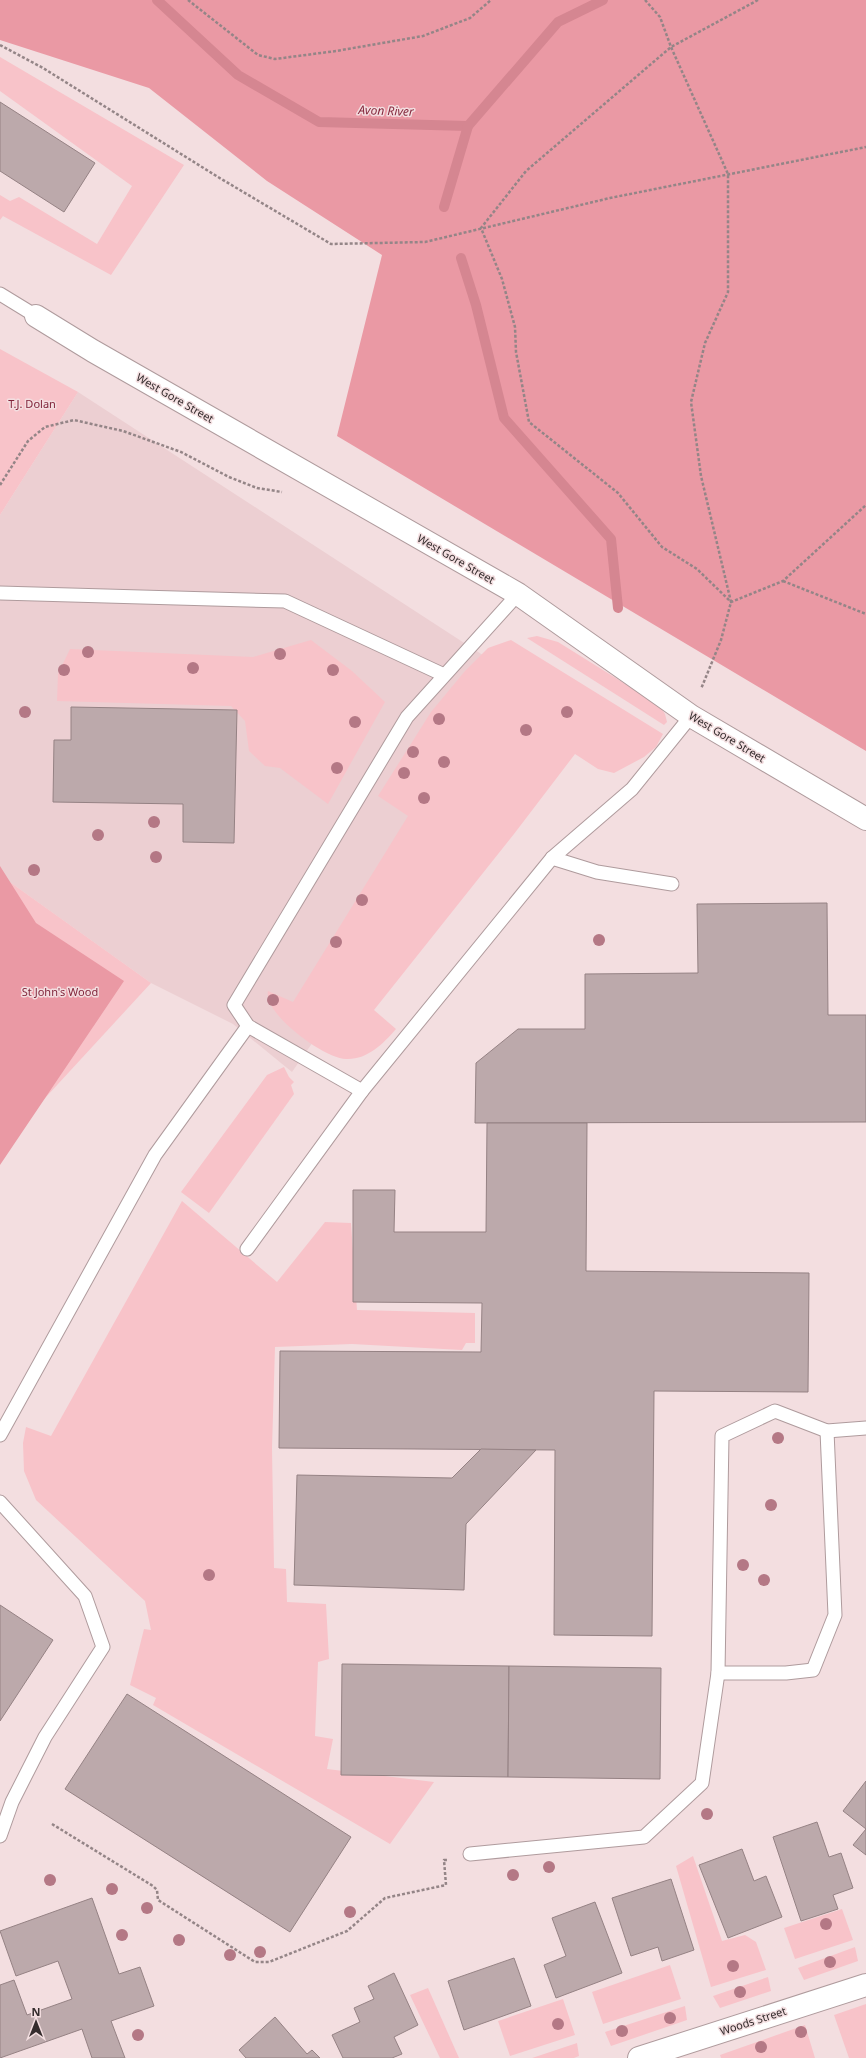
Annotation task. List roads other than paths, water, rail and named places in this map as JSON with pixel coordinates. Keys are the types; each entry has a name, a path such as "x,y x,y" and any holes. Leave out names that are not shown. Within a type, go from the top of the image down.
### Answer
{"street":[{"name":"West Gore Street","path":"36,316 93,352 518,594 691,716 866,819"},
{"name":"Woods Street","path":"639,2058 866,1985"}],"lane":[{"path":"0,294 36,316"},
{"path":"0,593 285,601 444,675"},
{"path":"362,1091 248,1026 234,1005 407,717 518,594"},
{"path":"247,1249 362,1091 552,858 632,789 691,716"},
{"path":"552,858 597,872 672,884"},
{"path":"0,1436 155,1155 248,1026"},
{"path":"470,1854 644,1837 702,1783 718,1673 722,1436 775,1411 827,1431 866,1428"},
{"path":"718,1673 786,1673 813,1670 835,1616 827,1431"},
{"path":"0,1502 84,1596 103,1647 45,1737 12,1802 0,1836"}],"waterway":[{"name":"Avon River","path":"157,0 238,75 319,122 468,126"},
{"name":"Avon River","path":"444,207 468,126 558,22 603,0"},
{"path":"461,258 476,305 504,418 611,539 618,608"}],"park label":[{"name":"T.J. Dolan","path":"32,404"},
{"name":"St John's Wood","path":"60,992"}]}
